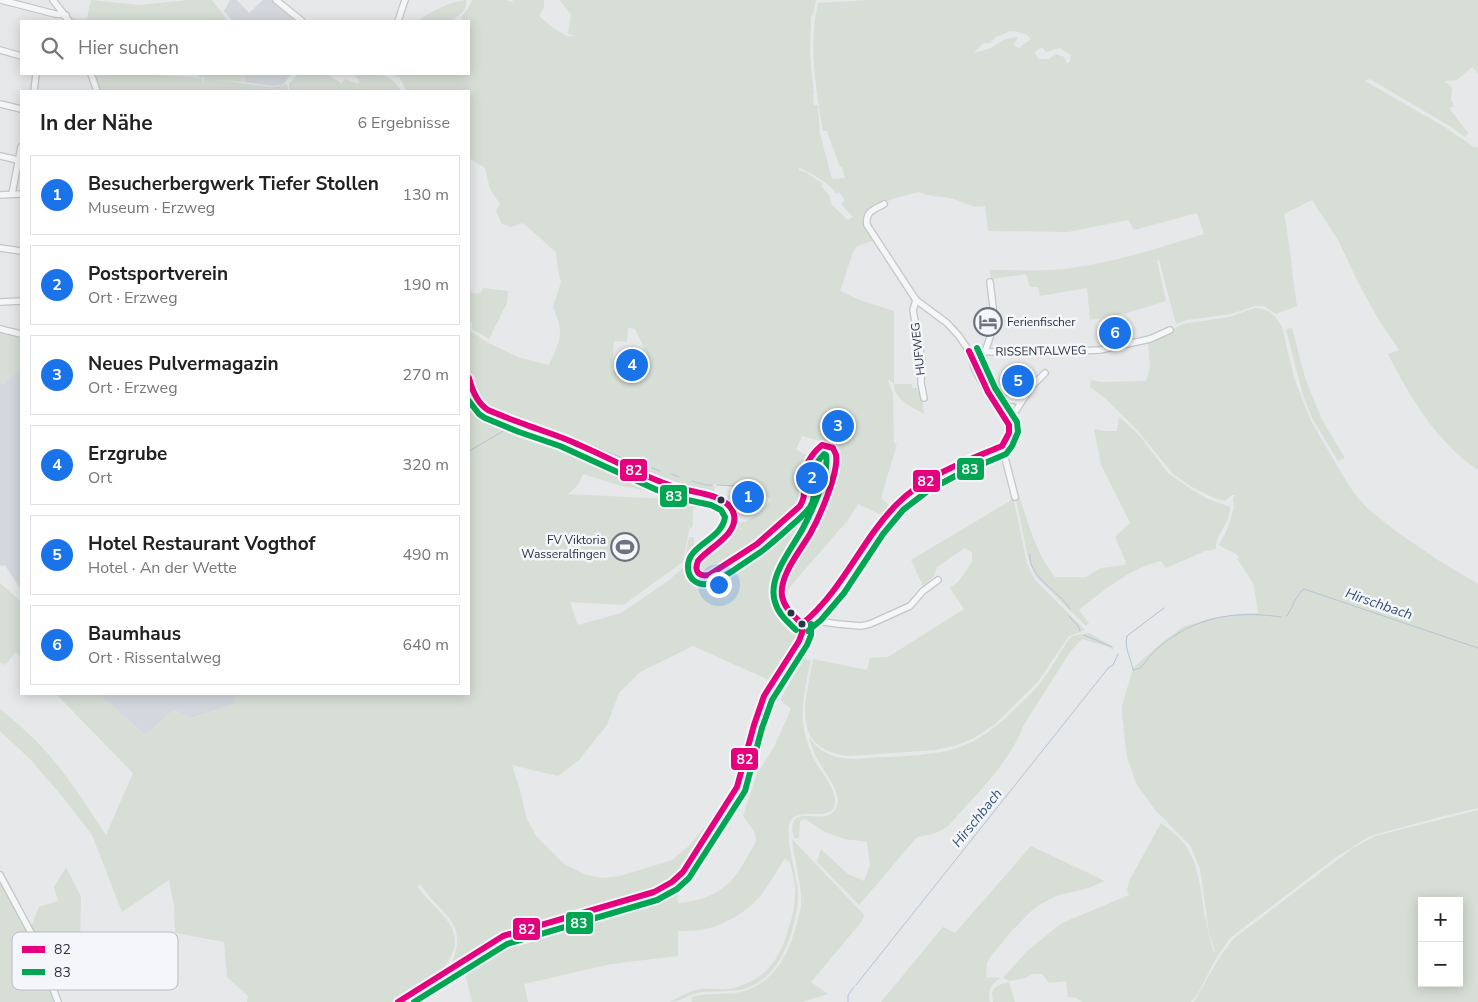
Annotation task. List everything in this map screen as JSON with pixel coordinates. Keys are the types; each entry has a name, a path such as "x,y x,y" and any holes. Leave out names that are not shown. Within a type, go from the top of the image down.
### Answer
{"street":[{"path":"1,0 67,18"},
{"path":"53,0 67,18"},
{"path":"276,0 301,20"},
{"path":"398,20 405,0"},
{"path":"0,50 20,56"},
{"path":"34,90 36,75"},
{"path":"91,75 97,90"},
{"path":"0,104 20,109"},
{"path":"12,194 20,151"},
{"path":"0,156 18,160"},
{"path":"0,195 20,194"},
{"path":"802,624 816,614 828,600 886,516 902,500 944,471 1002,446 1010,429 975,370 969,351 959,336 947,323 916,300 867,225 866,218 868,214 884,204"},
{"path":"0,248 20,251"},
{"path":"985,352 994,325 990,282"},
{"name":"HUFWEG","path":"916,300 913,310 922,360 921,383 924,398"},
{"path":"0,302 20,302"},
{"path":"0,328 20,334"},
{"name":"RISSENTALWEG","path":"969,351 1024,353 1100,350 1150,339 1170,330"},
{"path":"1008,423 1031,387 1045,373"},
{"path":"398,1002 502,936 654,892 672,882 684,872 737,787 764,696 799,641 802,633 802,624 784,605 783,586 792,564 810,533 827,496 837,464 836,453 832,448 822,445 816,450 808,459 804,469 804,500 800,506 757,544 708,575 703,576 697,570 700,558 725,536 733,526 734,513 729,505 710,496 675,488 563,438 504,417 486,408 473,392 470,382"},
{"path":"992,400 996,396 1021,402"},
{"path":"1002,446 1015,497"},
{"path":"816,614 824,622 861,626 870,624 910,606 923,591 938,580"},
{"path":"0,875 31,932"},
{"path":"54,990 58,1002"}],"shaded area":[{"path":"91,0 139,5 189,0 212,0 227,20 70,20 69,17 87,18"},
{"path":"230,0 237,0 249,13 263,0 274,0 299,20 232,20 224,11"},
{"path":"466,0 466,7 453,20 419,20 428,14 452,3"},
{"path":"472,0 507,0 515,3 512,0 544,0 544,7 540,17 556,30 569,37 576,35 568,34 571,14 559,0 816,0 813,15 811,16 810,55 813,94 814,105 818,105 820,134 832,179 845,178 827,131 823,131 818,99 813,51 818,3 867,0 1478,0 1478,73 1472,67 1457,80 1445,81 1452,88 1451,99 1454,106 1449,108 1468,133 1465,137 1370,79 1365,81 1443,126 1474,147 1478,147 1478,470 1449,446 1426,418 1406,387 1388,354 1399,350 1377,317 1338,240 1312,200 1284,214 1297,306 1276,314 1264,306 1255,306 1231,314 1187,320 1176,324 1159,260 1157,261 1166,301 1124,314 1090,320 1087,288 1040,296 1038,287 1030,287 1026,274 991,279 990,270 1067,269 1142,253 1204,234 1197,213 1134,230 1128,220 1068,232 988,231 985,206 972,206 950,198 931,196 919,192 875,207 864,217 866,227 875,240 856,247 840,291 894,311 894,384 888,379 893,394 894,443 897,444 881,498 891,507 884,516 858,504 848,520 788,589 787,594 785,590 796,560 813,532 807,530 787,564 779,583 773,589 777,598 780,597 784,609 798,624 799,637 769,680 693,646 640,672 619,693 607,725 579,760 558,776 512,765 527,819 536,836 564,864 586,875 604,878 620,876 672,860 690,845 709,822 712,825 681,870 662,884 642,892 501,937 483,948 481,946 451,965 456,950 457,938 455,929 451,920 421,885 417,886 450,924 454,934 455,944 451,957 441,971 391,1002 247,1002 248,996 227,977 224,942 175,932 174,905 169,880 122,912 92,835 30,759 0,731 0,709 32,737 57,764 106,835 133,773 57,695 100,695 145,735 174,710 192,718 235,704 236,695 470,695 470,331 487,342 518,357 549,365 560,337 559,324 553,307 561,282 556,252 523,223 511,227 502,224 496,211 500,204 490,189 485,168 470,159 470,90 406,90 400,78 394,75 470,75 470,20 462,20 461,17","holes":["1010,31 1025,34 1031,39 1019,48 1013,45 1018,37 1005,39 991,48 974,53 983,43 990,43 996,37","1042,47 1046,52 1060,48 1071,55 1070,62 1067,63 1064,57 1056,54 1049,59 1039,59 1034,52","799,168 825,182 836,194 839,192 845,200 841,204 853,217 848,220 832,205 829,195 821,186 823,184 799,170","628,328 635,329 648,356 643,377 626,380 612,369 614,341 627,342","541,427 576,439 573,449 532,433","802,436 834,445 825,483 805,503 801,470 806,455 796,449","583,474 622,486 686,498 687,500 568,494 578,485","714,484 738,488 772,499 760,512 747,521 735,524 695,551 694,537 689,537 683,568 668,581 621,613 578,625 570,602 623,605 683,562 689,531 688,523 690,529 693,526 693,508 715,505"]},
{"path":"95,75 159,75 201,78 205,86 203,79 206,78 199,77 199,75 244,75 243,82 218,80 272,87 287,84 288,90 101,90"},
{"path":"244,75 290,75 284,84 272,86 244,82"},
{"path":"297,75 328,75 342,84 345,79 357,84 360,82 355,75 381,75 392,80 400,90 289,90 289,84"},
{"path":"483,288 508,291 507,303 489,339 472,329 472,322 470,321 470,292 480,293"},
{"path":"1255,308 1272,313 1282,327 1294,378 1311,421 1354,493 1367,508 1397,532 1478,584 1478,808 1370,836 1335,858 1230,938 1191,1002 1083,1002 1077,998 1068,997 1066,981 1049,983 1042,974 1032,974 1025,978 1009,981 1003,978 1027,951 1062,923 1129,895 1127,890 1129,881 1161,823 1182,841 1193,859 1199,878 1210,940 1215,951 1209,933 1200,868 1190,845 1155,810 1136,783 1127,757 1122,706 1133,668 1183,627 1212,618 1258,613 1254,585 1237,558 1239,558 1219,545 1227,530 1234,508 1233,499 1235,495 1232,495 1225,501 1212,497 1190,486 1173,474 1138,431 1105,398 1090,387 1091,380 1101,382 1146,381 1150,367 1148,342 1183,324 1229,317"},
{"path":"1292,328 1306,381 1322,420 1345,458 1338,461 1312,418 1303,395 1286,329"},
{"path":"0,330 20,336 20,369 3,385 0,382"},
{"path":"20,369 20,588 5,565 0,566 0,382 3,385"},
{"path":"894,384 912,384 912,388 921,388 924,414 900,399"},
{"path":"1119,417 1139,435 1168,473 1208,499 1230,507 1230,513 1217,539 1216,549 1205,551 1166,568 1161,561 1128,574 1079,610 1089,623 1086,626 1036,577 1028,558 1015,494 1018,492 1037,547 1055,577 1086,577 1101,568 1125,565 1126,562 1115,537 1130,523 1101,465 1094,429 1117,431"},
{"path":"1013,496 1027,563 1035,580 1085,630 1069,636 1037,683 994,725 974,738 957,745 935,750 847,756 829,751 816,743 809,733 805,706 813,659 867,670 870,658 888,657 964,609 950,588 958,582 972,562 972,553 965,548 937,567 934,576 923,586 911,560 1010,501"},
{"path":"0,583 20,601 20,657 16,652 5,665 0,662"},
{"path":"1089,633 1112,646 1113,650 1082,639 1070,652 1023,726 1001,766 948,826 929,835 917,837 859,905 817,862 821,849 848,874 864,881 870,865 867,842 845,839 825,832 805,819 800,821 799,838 795,839 792,828 796,818 830,815 838,803 836,791 816,756 809,737 824,752 841,758 906,756 931,754 954,749 983,736 1008,716 1039,685 1068,640 1072,636"},
{"path":"799,646 807,660 811,660 803,710 805,734 808,746 830,784 835,800 834,808 830,812 801,815 794,817 790,822 789,836 798,904 787,945 776,965 769,973 761,981 740,990 702,992 670,1002 698,990 735,988 750,982 767,970 773,963 786,937 794,906 794,881 790,862 785,858 764,891 738,915 714,927 695,931 678,931 678,956 611,964 524,984 528,1002 472,1002 464,963 501,941 519,934 565,919 635,901 677,883 692,866 722,816 724,819 706,853 682,884 677,899 679,903 708,897 735,876 756,841 754,831 743,816 757,774 774,747 791,709 780,700 802,662 794,654"},
{"path":"100,695 236,695 235,704 191,718 174,710 145,735"},
{"path":"1478,810 1478,1002 1194,1002 1219,958 1233,939 1353,848 1375,836"},
{"path":"792,839 864,915 862,921 811,982 828,994 802,1002 692,1002 691,998 695,996 735,993 751,989 768,977 781,962 791,943 801,906"},
{"path":"1031,846 1105,881 1088,888 1056,896 1029,913 1010,933 987,963 986,977 1000,978 990,988 990,1002 881,1002 943,927 955,933"},
{"path":"66,867 81,897 80,932 12,932 12,990 53,990 57,1002 0,1002 0,876 31,927 39,907 58,901 54,887"},
{"path":"1009,982 1015,1002 993,1002 992,992 995,988"}],"waterway":[{"path":"520,418 638,464"},
{"path":"470,450 512,426"},
{"path":"652,468 660,471"},
{"path":"671,474 679,477"},
{"path":"692,481 712,485"},
{"path":"717,485 736,486 765,498"},
{"path":"1030,554 1030,562 1039,577 1070,609"},
{"name":"Hirschbach","path":"1287,616 1296,598 1304,589 1478,648"},
{"name":"Hirschbach","path":"1164,608 1127,636 1127,649 1133,670 1140,668 1158,648 1180,632 1207,620 1236,615 1281,617"},
{"path":"1069,616 1080,631"},
{"path":"1084,635 1112,647"},
{"name":"Hirschbach","path":"856,985 1109,667 1113,665 1118,654"},
{"name":"Hirschbach","path":"848,1002 848,995 854,987"}],"transit line":[{"name":"83","path":"808,631 821,620 844,593 883,534 903,510 929,490 959,474 1006,454 1012,446 1018,432 1017,422 995,388 977,348"},
{"name":"82","path":"802,624 817,610 841,581 883,519 907,495 946,470 1002,446 1009,433 1009,425 988,392 969,351"},
{"name":"82","path":"470,381 476,396 488,410 571,441 662,483 709,495 725,502 731,508 734,522 727,535 698,561 697,570 702,575 709,575 757,544 800,506 804,493 804,477 808,462 822,445 833,448 836,455 836,463 828,495 810,534 787,572 782,588 785,604 802,624"},
{"name":"83","path":"470,402 479,414 485,418 560,446 657,490 678,498 711,505 721,510 725,517 723,525 689,559 688,572 690,576 702,584 716,581 758,554 804,515 813,501 815,468 818,461 824,454 826,455 825,472 817,499 777,573 774,583 773,593 776,606 784,618 796,630"},
{"name":"82","path":"398,1002 503,936 654,892 672,882 683,872 737,787 764,696 799,641 802,633 802,624"},
{"name":"83","path":"414,1002 507,944 657,900 677,889 689,878 745,791 762,728 772,700 807,645 811,635 811,624"}],"place":[{"name":"Ferienfischer","path":"988,322"},
{"name":"Baumhaus","path":"1115,333"},
{"name":"Erzgrube","path":"632,365"},
{"name":"Hotel Restaurant Vogthof","path":"1018,381"},
{"name":"Neues Pulvermagazin","path":"838,426"},
{"name":"Postsportverein","path":"812,478"},
{"name":"Besucherbergwerk Tiefer Stollen","path":"748,497"},
{"name":"FV Viktoria Wasseralfingen","path":"625,547"}]}
